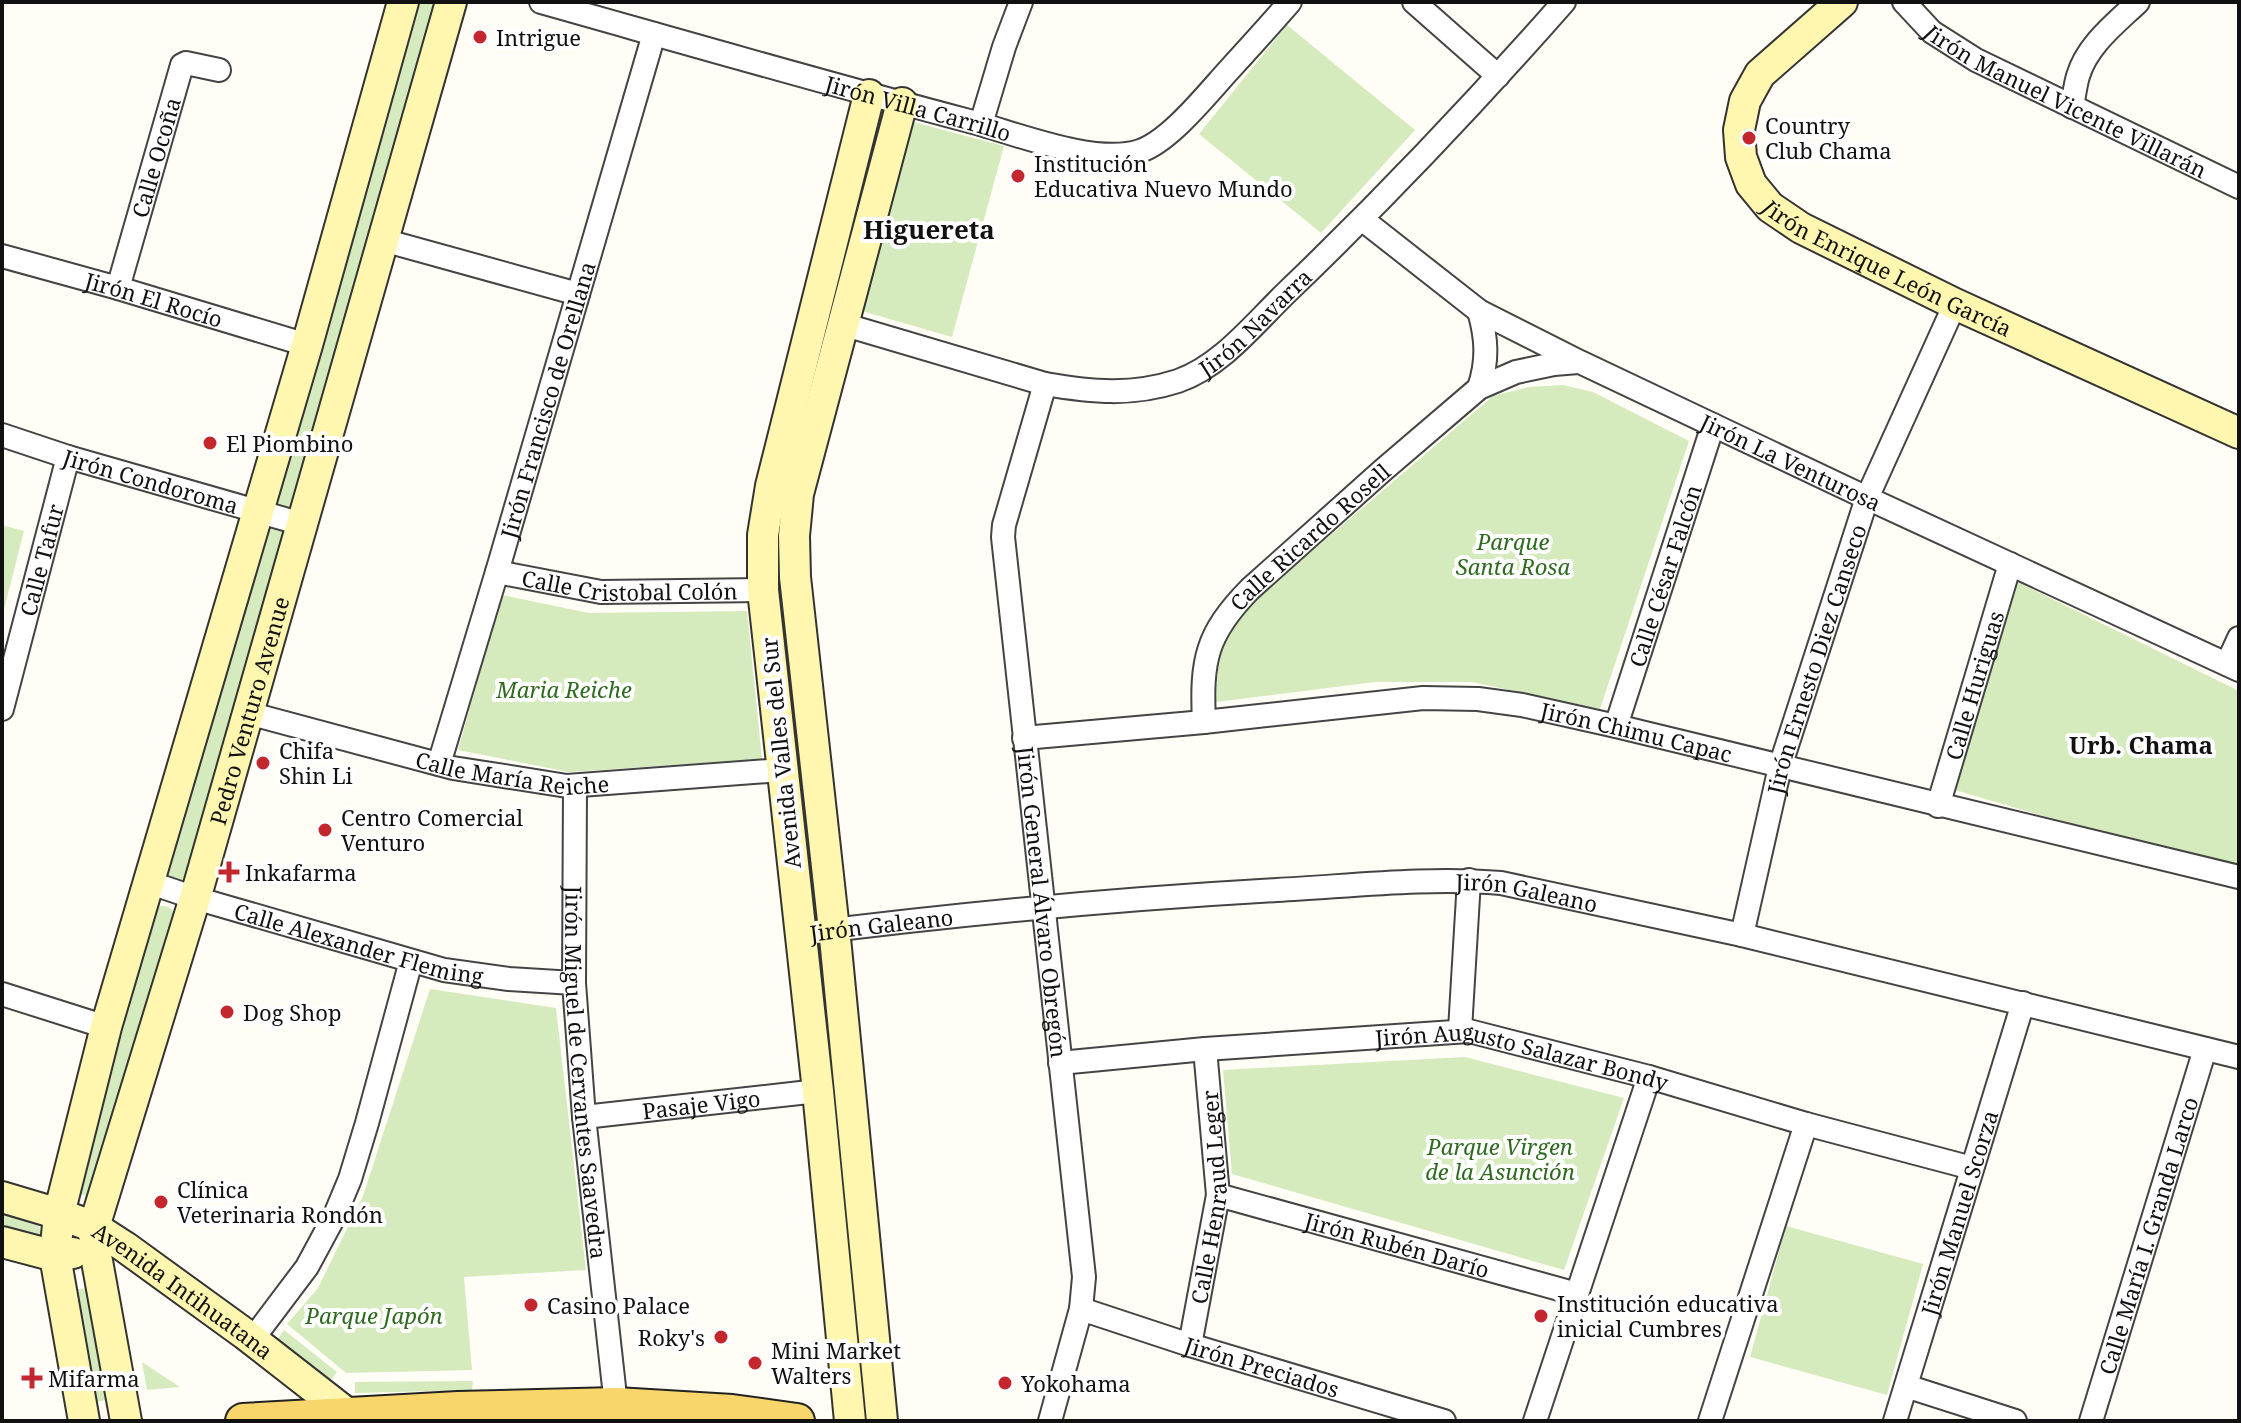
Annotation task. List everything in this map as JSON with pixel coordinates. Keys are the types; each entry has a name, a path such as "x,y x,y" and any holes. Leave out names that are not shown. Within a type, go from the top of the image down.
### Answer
{"main road":[{"path":"84,1421 55,1256 59,1214 106,1027 307,345 403,2"},
{"name":"Pedro Venturo Avenue","path":"126,1421 95,1239 451,2"},
{"name":"Jirón Enrique León García","path":"1842,2 1760,74 1745,101 1739,130 1741,157 1751,184 1770,207 1801,228 1955,304 2239,433"},
{"name":"Avenida Valles del Sur","path":"850,1421 818,1091 763,590 763,535 771,486 869,95"},
{"name":"Avenida Valles del Sur","path":"882,1421 834,930 795,577 794,536 798,494 902,103"},
{"name":"Avenida Intihuatana","path":"2,1197 59,1214 95,1239 125,1247 349,1415"},
{"name":"Avenida Intihuatana","path":"2,1242 55,1256 95,1239"},
{"path":"243,1421 458,1409 616,1405 732,1412 797,1421"}],"street":[{"name":"Jirón Villa Carrillo","path":"541,2 869,95 1095,155 1110,156 1141,151 1169,133 1290,2"},
{"path":"981,124 1021,2"},
{"path":"1414,2 1498,76"},
{"name":"Jirón Navarra","path":"842,324 1045,384 1110,393 1147,389 1180,380 1217,359 1363,220 1564,2"},
{"name":"Jirón Manuel Vicente Villarán","path":"1904,2 1932,32 1976,60 2239,187"},
{"path":"2072,107 2078,75 2085,59 2096,43 2138,2"},
{"name":"Jirón Francisco de Orellana","path":"439,764 654,34"},
{"name":"Calle Ocoña","path":"118,288 182,65 186,63 219,70"},
{"name":"Jirón La Venturosa","path":"1363,220 1479,311 1867,498 2233,667"},
{"path":"383,240 578,294"},
{"name":"Jirón El Rocío","path":"2,256 307,345"},
{"name":"Jirón Ernesto Diez Canseco","path":"1742,935 1780,767 1867,498 1955,304"},
{"path":"1479,311 1485,331 1487,359 1479,388"},
{"name":"Calle Ricardo Rosell","path":"1204,722 1202,689 1206,655 1230,609 1250,589 1479,388 1516,372 1580,362"},
{"name":"Jirón General Álvaro Obregón","path":"1045,384 1003,537 1084,1277 1081,1309 1050,1421"},
{"name":"Calle César Falcón","path":"1616,726 1713,425"},
{"name":"Jirón Condoroma","path":"2,435 302,524"},
{"name":"Calle Tafur","path":"2,709 68,457"},
{"name":"Calle Huriguas","path":"1938,806 2010,564"},
{"name":"Calle Cristobal Colón","path":"497,572 601,592 763,590"},
{"path":"2233,667 2239,638"},
{"name":"Jirón Chimu Capac","path":"1024,738 1423,698 1478,699 1522,705 1616,726 2239,877"},
{"name":"Calle María Reiche","path":"248,713 480,774 575,787 781,770"},
{"name":"Jirón Miguel de Cervantes Saavedra","path":"575,787 574,983 584,1117 616,1405"},
{"path":"1460,1030 1469,880"},
{"name":"Jirón Galeano","path":"800,934 1043,908 1403,881 1469,880 1530,887 1742,935 2239,1057"},
{"name":"Calle Alexander Fleming","path":"148,882 444,970 574,983"},
{"path":"252,1340 307,1267 335,1215 367,1123 411,961"},
{"path":"2,994 106,1027"},
{"name":"Jirón Manuel Scorza","path":"1895,1421 2023,1003"},
{"name":"Jirón Augusto Salazar Bondy","path":"1060,1063 1460,1030 1649,1077 1806,1124 1972,1168"},
{"name":"Calle Henraud Leger","path":"1190,1345 1218,1195 1205,1049"},
{"name":"Calle María I. Granda Larco","path":"2091,1421 2205,1049"},
{"path":"1535,1421 1649,1077"},
{"name":"Pasaje Vigo","path":"584,1117 818,1091"},
{"path":"1710,1421 1806,1124"},
{"name":"Jirón Rubén Darío","path":"1218,1195 1577,1294"},
{"name":"Jirón Preciados","path":"1081,1309 1396,1414 1444,1421"},
{"path":"1906,1386 2015,1421"}],"green space":[{"path":"408,2 448,2 300,511 278,517 268,496"},
{"path":"1287,25 1415,130 1321,233 1199,134"},
{"path":"913,122 1004,146 952,337 862,311"},
{"name":"Parque Santa Rosa","path":"1563,385 1593,392 1689,441 1600,709 1472,682 1375,682 1216,702 1219,648 1236,618 1262,594 1493,396 1529,387"},
{"path":"266,523 288,527 186,885 164,880"},
{"path":"2,525 24,531 2,617"},
{"path":"2018,582 2239,691 2239,874 1955,790"},
{"name":"Maria Reiche","path":"502,595 589,613 747,611 762,759 569,772 458,750"},
{"path":"156,906 169,907 176,917 88,1197 79,1193 73,1182"},
{"name":"Parque Japón","path":"430,989 556,1008 586,1270 464,1277 472,1370 346,1373 287,1324 318,1288 363,1196"},
{"name":"Parque Virgen de la Asunción","path":"1465,1057 1624,1098 1564,1270 1232,1174 1223,1070"},
{"path":"2,1211 36,1222 41,1231 40,1240 2,1237"},
{"path":"1786,1226 1923,1264 1887,1395 1750,1357"},
{"path":"88,1288 107,1400 90,1403 71,1290"},
{"path":"284,1330 337,1372 328,1383 278,1339"},
{"path":"142,1362 180,1387 147,1390"},
{"path":"473,1381 472,1390 355,1393 355,1382"}],"place":[{"name":"Intrigue","path":"480,37"},
{"name":"Country Club Chama","path":"1749,138"},
{"name":"Institución Educativa Nuevo Mundo","path":"1018,176"},
{"name":"El Piombino","path":"210,443"},
{"name":"Chifa Shin Li","path":"263,763"},
{"name":"Centro Comercial Venturo","path":"325,830"},
{"name":"Inkafarma","path":"229,872"},
{"name":"Dog Shop","path":"227,1012"},
{"name":"Clínica Veterinaria Rondón","path":"161,1202"},
{"name":"Casino Palace","path":"531,1305"},
{"name":"Institución educativa inicial Cumbres","path":"1541,1316"},
{"name":"Roky's","path":"721,1337"},
{"name":"Mini Market Walters","path":"755,1363"},
{"name":"Mifarma","path":"32,1378"},
{"name":"Yokohama","path":"1005,1383"}],"district":[{"name":"Higuereta","path":"929,229"},
{"name":"Urb. Chama","path":"2141,744"}]}
